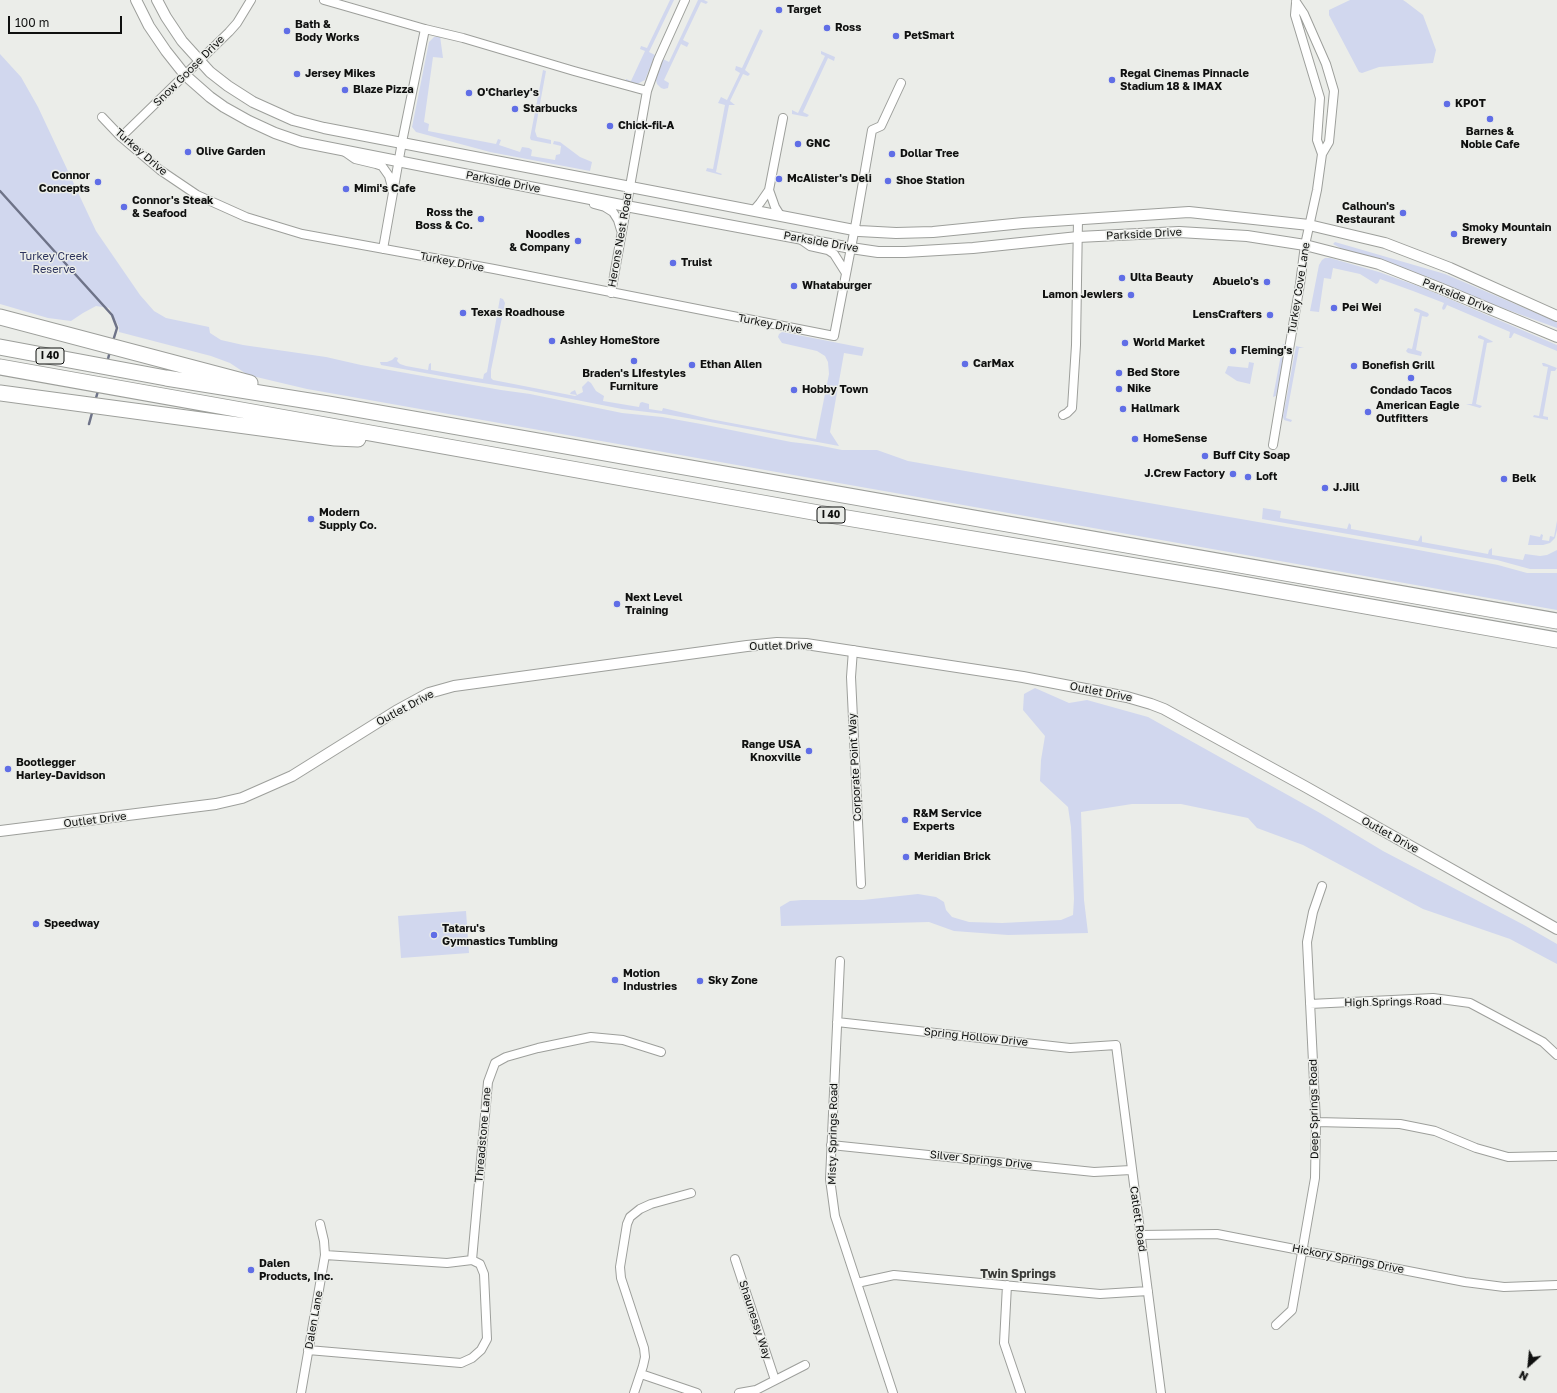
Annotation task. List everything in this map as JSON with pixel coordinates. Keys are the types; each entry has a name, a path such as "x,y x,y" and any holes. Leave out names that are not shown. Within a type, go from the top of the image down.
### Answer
{"highway":[{"path":"0,317 328,404"},
{"name":"I 40","path":"0,347 106,367 328,404 1557,621"},
{"name":"I 40","path":"0,367 833,515 1219,580 1557,640"},
{"path":"0,393 335,438 409,440"}],"street":[{"name":"Parkside Drive","path":"136,0 149,26 185,75 224,107 275,134 302,142 626,206 878,252 973,248 1078,237 1194,232 1247,236 1305,244 1378,264 1557,337"},
{"name":"Parkside Drive","path":"157,0 178,35 199,61 228,86 253,102 293,120 854,230 896,233 933,232 1022,223 1189,212 1309,225 1385,243 1450,268 1557,316"},
{"name":"Snow Goose Drive","path":"121,137 237,23 250,0"},
{"path":"324,0 463,38 574,72 647,91"},
{"name":"Herons Nest Road","path":"611,293 647,91 658,60 686,0"},
{"name":"Turkey Cove Lane","path":"1272,445 1300,284 1305,244 1317,190 1322,154 1330,142 1334,99 1333,85 1326,64 1304,14 1296,2"},
{"name":"Turkey Cove Lane","path":"1296,2 1295,15 1320,98 1317,140 1322,154"},
{"path":"383,249 402,142 426,29"},
{"path":"1312,69 1326,64"},
{"path":"846,273 872,130 881,126 901,83"},
{"name":"Turkey Drive","path":"102,117 121,137 160,170 197,195 246,217 302,234 834,336 846,273"},
{"path":"754,210 769,190 783,118"},
{"path":"342,150 355,159 382,166 389,176 393,196"},
{"path":"769,190 774,207 780,215"},
{"path":"577,196 605,207 613,212 622,231"},
{"path":"1062,415 1067,413 1072,408 1076,345 1078,219"},
{"path":"797,238 810,246 828,250 837,258 846,273"},
{"name":"Outlet Drive","path":"0,831 216,804 242,798 292,776 390,714 428,694 454,686 761,644 806,644 1023,677 1127,697 1164,709 1557,929"},
{"name":"Corporate Point Way","path":"853,650 851,677 861,884"},
{"name":"Deep Springs Road","path":"1276,1325 1292,1310 1315,1178 1316,1122 1307,942 1312,912 1322,886"},
{"name":"Misty Springs Road","path":"840,961 830,1179 835,1216 893,1393"},
{"name":"High Springs Road","path":"1310,1004 1433,998 1470,1003 1543,1042 1557,1054"},
{"name":"Spring Hollow Drive","path":"837,1022 1070,1048 1116,1045"},
{"name":"Threadstone Lane","path":"472,1260 488,1082 495,1063 506,1057 538,1048 591,1037 623,1040 661,1052"},
{"name":"Catlett Road","path":"1116,1045 1161,1393"},
{"path":"1316,1122 1400,1124 1434,1131 1476,1148 1508,1157 1557,1156"},
{"name":"Silver Springs Drive","path":"831,1145 1094,1172 1131,1170"},
{"path":"634,1393 643,1366 644,1348 621,1278 620,1267 627,1224 630,1218 640,1209 651,1204 691,1193"},
{"name":"Dalen Lane","path":"301,1393 325,1255 324,1241 320,1224"},
{"name":"Hickory Springs Drive","path":"1140,1235 1217,1234 1465,1282 1504,1287 1557,1285"},
{"path":"308,1350 461,1363 472,1358 481,1350 486,1339 484,1274 480,1264 472,1260 447,1263 325,1255"},
{"name":"Shaunessy Way","path":"735,1259 775,1380"},
{"path":"857,1283 894,1275 1100,1294 1148,1291"},
{"path":"1008,1285 1004,1343 1020,1393"},
{"path":"739,1393 756,1390 805,1365"},
{"path":"641,1374 697,1393"}],"green space":[{"path":"670,0 674,0 649,52 655,55 645,80 637,84 626,81 626,79 631,81 645,51 640,49 641,46 647,48"},
{"path":"698,0 708,2 706,4 701,2 683,40 689,43 687,47 681,44 664,80 669,83 668,88 661,88 657,84 656,80 663,59 669,62"},
{"path":"1350,0 1403,0 1406,2 1423,15 1436,50 1433,63 1379,67 1362,73 1359,72 1329,15 1329,10"},
{"path":"760,29 763,31 745,70 750,74 748,76 743,74 730,101 735,105 729,105 716,172 722,174 706,171 707,168 713,169 725,105 718,103 721,97 727,100 740,73 735,70 736,66 742,68"},
{"path":"440,36 443,58 433,57 424,122 429,124 428,131 496,144 498,139 501,140 499,145 520,152 522,147 529,148 532,150 531,156 555,160 556,155 560,154 561,146 553,144 554,141 560,142 580,157 592,162 590,171 490,152 416,132 412,127 429,42 434,37"},
{"path":"821,51 835,57 834,61 828,58 803,112 809,115 807,117 792,114 792,110 798,113 825,56 821,54"},
{"name":"Turkey Creek Reserve","path":"0,54 21,77 38,107 96,231 140,295 154,311 166,318 209,327 210,333 221,340 243,345 326,357 361,365 530,394 622,413 662,417 791,442 842,450 877,450 908,461 1413,549 1498,565 1527,573 1557,573 1557,610 307,389 248,375 230,363 211,356 119,332 119,327 109,308 96,306 71,321 48,318 0,304"},
{"path":"543,70 546,71 535,131 537,137 551,140 551,144 531,140 530,138"},
{"path":"1335,242 1445,274 1557,322 1557,328 1489,303 1395,265 1342,249 1333,244"},
{"path":"1325,258 1330,258 1379,272 1426,289 1557,345 1557,351 1514,333 1511,338 1509,338 1510,332 1447,305 1443,310 1442,308 1444,303 1413,291 1380,279 1376,284 1360,274 1333,268 1331,279 1324,278 1319,312 1310,311 1319,265"},
{"path":"500,298 503,299 505,303 491,370 491,378 493,380 575,396 583,392 582,387 588,381 596,391 604,396 603,401 639,407 640,403 642,402 649,404 649,409 662,411 663,408 710,419 816,439 829,374 828,362 825,356 817,351 782,343 778,337 779,334 782,332 864,348 862,356 844,353 830,432 839,446 664,414 622,409 521,389 381,365 380,362 387,362 395,357 398,358 397,361 400,364 406,366 428,370 429,364 431,363 431,370 483,379 484,374 487,372"},
{"path":"1416,308 1428,313 1429,315 1427,317 1422,316 1416,350 1422,352 1421,356 1408,353 1406,351 1408,348 1412,349 1420,313 1414,311"},
{"path":"1480,335 1493,342 1487,343 1476,404 1482,406 1480,408 1466,404 1472,404 1484,340 1478,338"},
{"path":"1283,344 1286,346 1276,396 1273,397"},
{"path":"1296,346 1304,348 1299,348 1286,418 1292,420 1291,422 1284,420 1283,417"},
{"path":"1249,362 1254,363 1250,384 1237,381 1225,373 1228,366 1248,368"},
{"path":"1542,363 1557,368 1555,371 1551,371 1543,416 1548,417 1548,420 1533,417 1534,415 1539,416 1548,367 1543,366"},
{"path":"575,390 577,395 570,394"},
{"path":"1263,508 1281,511 1280,518 1347,529 1349,523 1351,525 1351,529 1418,541 1421,535 1422,542 1488,554 1489,550 1492,548 1492,555 1523,560 1525,554 1540,556 1547,555 1557,550 1557,569 1530,569 1497,560 1262,519"},
{"path":"1557,521 1555,538 1550,543 1543,545 1528,545 1530,535 1540,537 1541,534 1543,535 1542,540 1549,541 1550,536 1554,537"},
{"path":"1035,688 1069,703 1087,700 1148,717 1320,813 1383,851 1524,925 1557,944 1557,964 1510,939 1423,909 1303,845 1257,828 1248,818 1181,804 1132,804 1081,812 1084,900 1088,933 1008,935 954,931 929,922 781,926 780,907 790,901 863,900 918,894 936,897 944,902 946,910 952,917 969,922 1002,923 1061,920 1073,915 1074,899 1071,827 1068,807 1040,781 1041,760 1045,736 1023,710 1024,694"},
{"name":"Tataru's Gymnastics Tumbling","path":"466,911 469,953 401,958 398,916"}],"waterway":[{"path":"0,191 112,315 117,328 113,341"},
{"path":"107,363 110,351"},
{"path":"96,398 98,391"},
{"path":"89,424 92,413"}],"place":[{"name":"Target","path":"779,10"},
{"name":"Ross","path":"827,28"},
{"name":"Bath & Body Works","path":"287,31"},
{"name":"PetSmart","path":"896,36"},
{"name":"Jersey Mikes","path":"297,74"},
{"name":"Regal Cinemas Pinnacle Stadium 18 & IMAX","path":"1112,80"},
{"name":"Blaze Pizza","path":"345,90"},
{"name":"O'Charley's","path":"469,93"},
{"name":"KPOT","path":"1447,104"},
{"name":"Starbucks","path":"515,109"},
{"name":"Barnes & Noble Cafe","path":"1490,119"},
{"name":"Chick-fil-A","path":"610,126"},
{"name":"GNC","path":"798,144"},
{"name":"Olive Garden","path":"188,152"},
{"name":"Dollar Tree","path":"892,154"},
{"name":"McAlister's Deli","path":"779,179"},
{"name":"Shoe Station","path":"888,181"},
{"name":"Connor Concepts","path":"98,182"},
{"name":"Mimi's Cafe","path":"346,189"},
{"name":"Connor's Steak & Seafood","path":"124,207"},
{"name":"Calhoun's Restaurant","path":"1403,213"},
{"name":"Ross the Boss & Co.","path":"481,219"},
{"name":"Smoky Mountain Brewery","path":"1454,234"},
{"name":"Noodles & Company","path":"578,241"},
{"name":"Truist","path":"673,263"},
{"name":"Ulta Beauty","path":"1122,278"},
{"name":"Abuelo's","path":"1267,282"},
{"name":"Whataburger","path":"794,286"},
{"name":"Lamon Jewlers","path":"1131,295"},
{"name":"Pei Wei","path":"1334,308"},
{"name":"Texas Roadhouse","path":"463,313"},
{"name":"LensCrafters","path":"1270,315"},
{"name":"Ashley HomeStore","path":"552,341"},
{"name":"World Market","path":"1125,343"},
{"name":"Fleming's","path":"1233,351"},
{"name":"Braden's LIfestyles Furniture","path":"634,361"},
{"name":"CarMax","path":"965,364"},
{"name":"Ethan Allen","path":"692,365"},
{"name":"Bonefish Grill","path":"1354,366"},
{"name":"Bed Store","path":"1119,373"},
{"name":"Condado Tacos","path":"1411,378"},
{"name":"Nike","path":"1119,389"},
{"name":"Hobby Town","path":"794,390"},
{"name":"Hallmark","path":"1123,409"},
{"name":"American Eagle Outfitters","path":"1368,412"},
{"name":"HomeSense","path":"1135,439"},
{"name":"Buff City Soap","path":"1205,456"},
{"name":"J.Crew Factory","path":"1233,474"},
{"name":"Loft","path":"1248,477"},
{"name":"Belk","path":"1504,479"},
{"name":"J.Jill","path":"1325,488"},
{"name":"Modern Supply Co.","path":"311,519"},
{"name":"Next Level Training","path":"617,604"},
{"name":"Range USA Knoxville","path":"809,751"},
{"name":"Bootlegger Harley-Davidson","path":"8,769"},
{"name":"R&M Service Experts","path":"905,820"},
{"name":"Meridian Brick","path":"906,857"},
{"name":"Speedway","path":"36,924"},
{"name":"Tataru's Gymnastics Tumbling","path":"434,935"},
{"name":"Motion Industries","path":"615,980"},
{"name":"Sky Zone","path":"700,981"},
{"name":"Dalen Products, Inc.","path":"251,1270"}],"district":[{"name":"Twin Springs","path":"1018,1274"}]}
